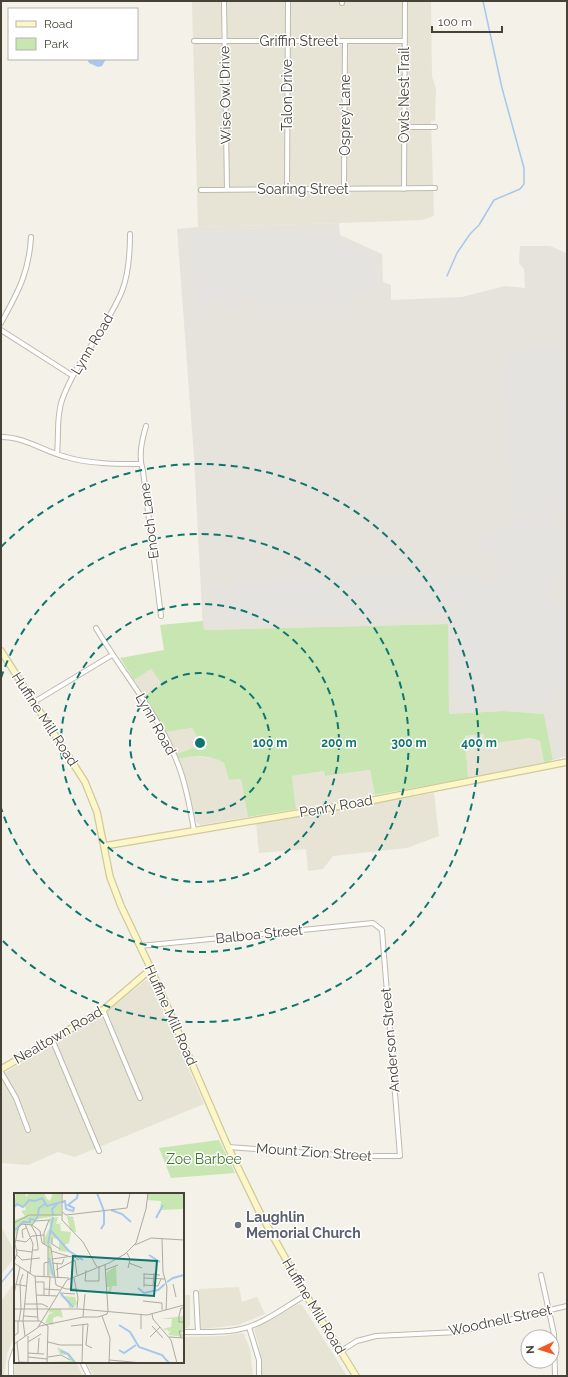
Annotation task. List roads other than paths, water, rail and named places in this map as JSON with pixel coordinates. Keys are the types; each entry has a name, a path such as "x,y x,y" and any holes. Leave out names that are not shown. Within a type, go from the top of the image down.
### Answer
{"main road":[{"name":"Huffine Mill Road","path":"1,650 85,782 93,798 110,877 121,906 228,1147 260,1212 306,1295 356,1376"},
{"name":"Penry Road","path":"104,846 378,799 567,762"},
{"name":"Nealtown Road","path":"1,1068 102,1010 150,969"}],"street":[{"name":"Wise Owl Drive","path":"224,1 226,190"},
{"name":"Talon Drive","path":"287,189 288,1"},
{"name":"Owls Nest Trail","path":"404,189 405,1"},
{"name":"Griffin Street","path":"194,41 404,42"},
{"name":"Osprey Lane","path":"344,189 345,41"},
{"path":"404,127 435,127"},
{"name":"Soaring Street","path":"201,190 435,188"},
{"name":"Lynn Road","path":"57,454 61,402 73,376 110,315 122,290 129,266 130,234"},
{"path":"1,323 18,293 26,272 31,237"},
{"path":"1,330 73,376"},
{"name":"Enoch Lane","path":"146,426 141,446 141,464 161,616"},
{"path":"1,437 20,439 57,454 85,460 141,464"},
{"name":"Lynn Road","path":"96,628 112,655 143,698 179,766 186,789 194,830"},
{"path":"34,702 112,655"},
{"name":"Balboa Street","path":"140,946 373,923 378,925"},
{"name":"Anderson Street","path":"378,925 382,930 384,942 400,1156"},
{"path":"102,1010 140,1098"},
{"path":"52,1039 99,1151"},
{"path":"1,1072 16,1098 28,1130"},
{"name":"Mount Zion Street","path":"228,1147 352,1156 400,1156"},
{"path":"541,1275 554,1334 555,1376"},
{"path":"196,1293 198,1332"},
{"path":"184,1332 236,1330 249,1327 265,1320 306,1295"},
{"name":"Woodnell Street","path":"341,1351 357,1341 376,1336 458,1332 567,1306"},
{"path":"249,1327 259,1360 260,1376"},
{"path":"11,1376 14,1354"},
{"path":"82,1363 89,1376"}],"water":[{"path":"88,60 105,60 102,66 98,67 89,63"}],"waterway":[{"path":"447,276 457,253 470,234 479,225 494,200 520,189 524,184 524,168 502,88 483,1"},
{"path":"1,1283 14,1267"}],"place":[{"name":"Laughlin Memorial Church","path":"238,1225"}],"park label":[{"name":"Zoe Barbee","path":"204,1159"}]}
